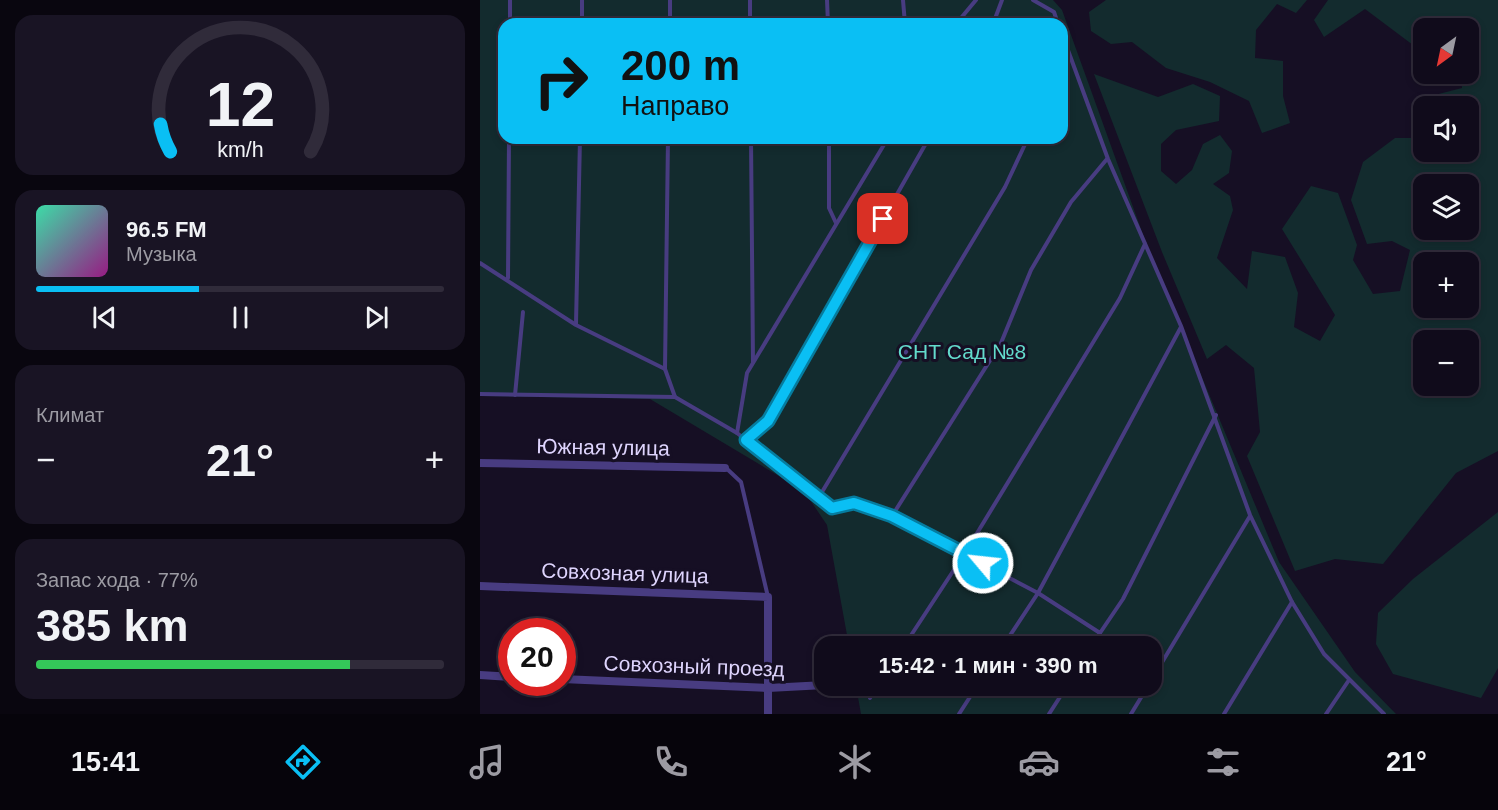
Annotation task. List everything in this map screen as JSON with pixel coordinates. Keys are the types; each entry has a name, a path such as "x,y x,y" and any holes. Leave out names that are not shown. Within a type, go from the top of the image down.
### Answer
{"street":[{"name":"Южная улица","path":"480,463 725,468"},
{"name":"Совхозная улица","path":"480,586 768,597"},
{"path":"768,597 768,714"},
{"path":"480,675 498,676"},
{"name":"Совхозный проезд","path":"576,680 768,688 814,686"}],"lane":[{"path":"510,0 510,18"},
{"path":"582,0 582,18"},
{"path":"670,0 670,18"},
{"path":"750,0 750,18"},
{"path":"827,0 828,18"},
{"path":"903,0 904,18"},
{"path":"961,18 976,0"},
{"path":"995,18 1002,0"},
{"path":"1033,0 1054,12 1056,18"},
{"path":"1068,51 1108,159 1146,243 1216,415 1250,515 1292,602 1323,654 1384,714"},
{"path":"508,279 509,144"},
{"path":"576,325 580,144"},
{"path":"668,144 665,369 675,397"},
{"path":"751,144 753,363"},
{"path":"829,144 829,208 837,224"},
{"path":"737,433 747,373 884,144"},
{"path":"746,440 768,421 926,144"},
{"path":"819,497 1005,187 1025,144"},
{"path":"892,516 1001,343 1031,270 1071,202 1108,159"},
{"path":"911,636 965,553 1120,298 1146,243"},
{"path":"480,263 576,325 665,369"},
{"path":"515,394 523,312"},
{"path":"1010,636 1038,593 1181,326"},
{"path":"480,394 675,397 737,433 832,508 854,503 892,516 1038,593 1100,633"},
{"path":"1098,636 1122,599 1216,415"},
{"path":"725,468 741,482 768,597"},
{"path":"1162,662 1250,515"},
{"path":"1224,714 1292,602"},
{"path":"1326,714 1349,680"},
{"path":"959,714 971,696"},
{"path":"1049,714 1061,696"},
{"path":"1131,714 1142,696"}],"green space":[{"name":"СНТ Сад №8","path":"480,0 1053,0 1062,10 1065,18 498,18 498,144 1068,144 1068,27 1146,243 1279,562 1355,672 1396,714 861,714 858,696 1162,696 1162,636 847,636 827,525 804,491 650,399 480,396"},
{"path":"1106,0 1307,0 1296,13 1277,4 1256,30 1255,58 1283,61 1283,96 1290,123 1262,133 1249,101 1210,82 1166,68 1132,42 1111,44 1091,31 1089,12"},
{"path":"1328,0 1498,0 1498,451 1456,473 1383,564 1335,559 1295,571 1247,456 1260,432 1254,368 1226,345 1207,359 1162,252 1094,74 1158,97 1193,84 1220,96 1219,121 1176,130 1161,144 1161,171 1176,184 1192,170 1203,144 1220,135 1232,151 1229,173 1213,184 1230,196 1233,210 1217,258 1247,289 1252,251 1285,257 1298,293 1294,327 1320,341 1335,315 1282,229 1311,186 1338,193 1357,245 1353,260 1373,294 1400,291 1410,250 1392,241 1367,244 1351,200 1363,162 1395,138 1413,138 1413,162 1479,162 1479,96 1431,96 1462,88 1462,84 1479,84 1479,18 1413,18 1413,45 1365,9 1324,37 1314,20"},
{"path":"1498,512 1498,668 1481,698 1393,674 1376,644 1378,613 1413,579"}],"route":[{"path":"883,219 768,421 746,440 832,508 854,503 892,516 983,563"}]}
